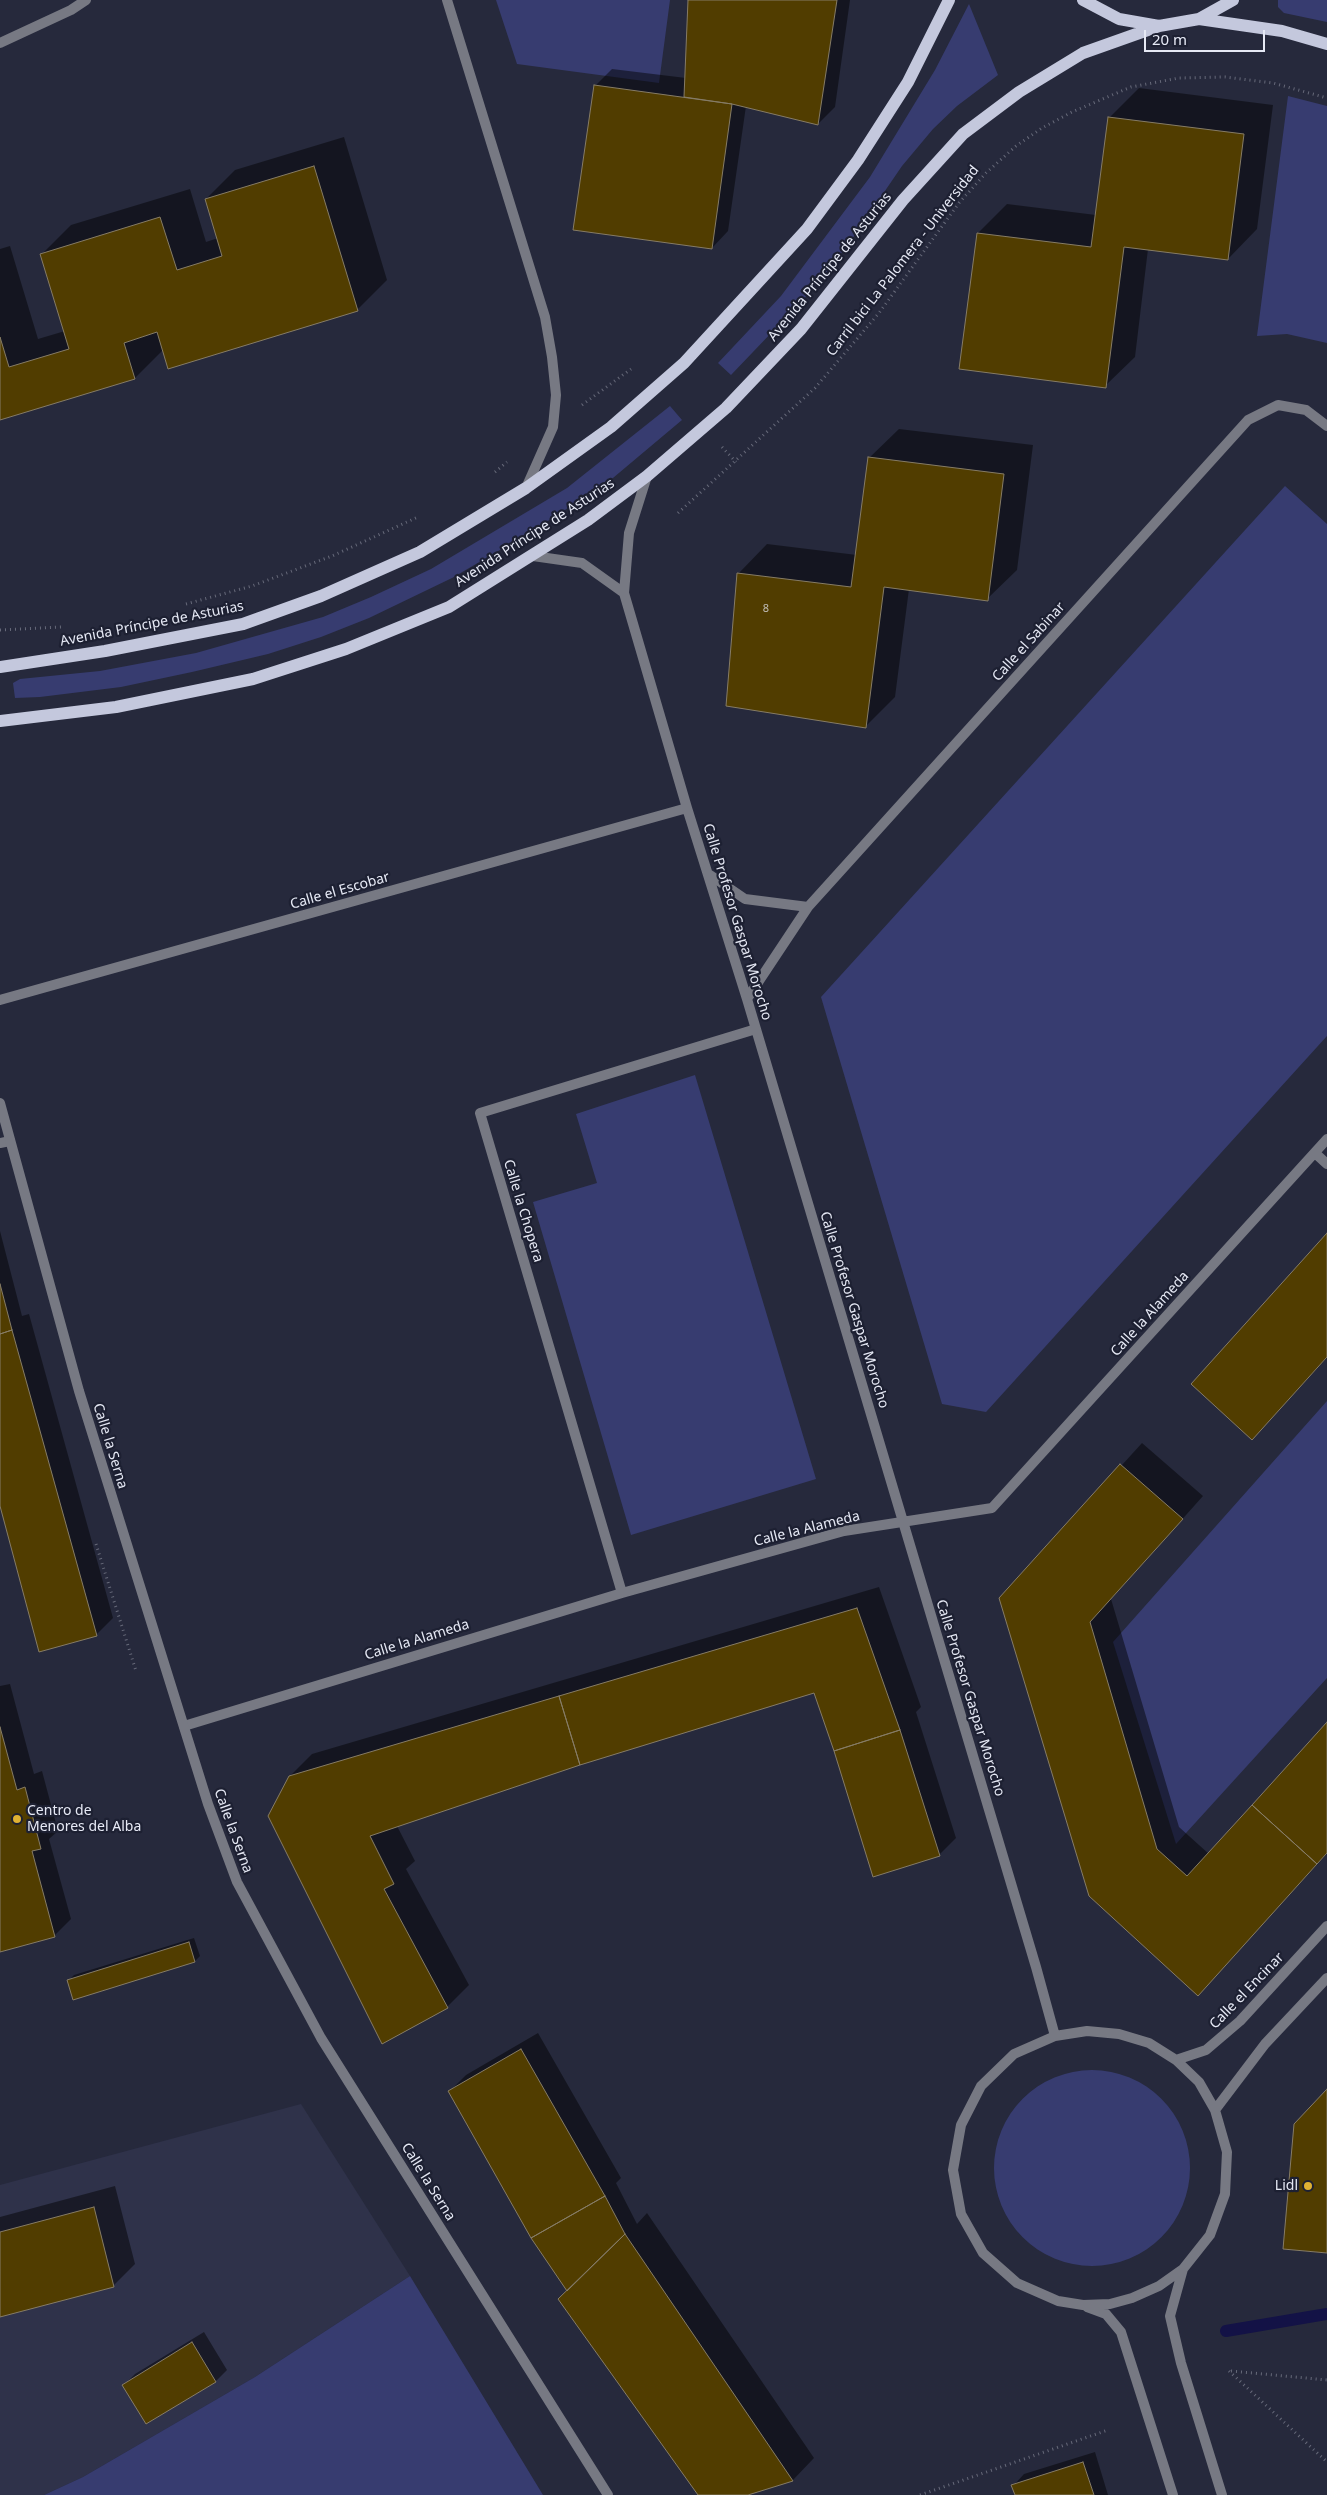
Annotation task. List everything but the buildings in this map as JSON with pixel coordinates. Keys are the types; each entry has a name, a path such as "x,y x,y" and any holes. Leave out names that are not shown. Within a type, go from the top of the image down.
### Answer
{"main road":[{"name":"Avenida Príncipe de Asturias","path":"0,667 105,651 243,624 321,596 420,552 526,488 611,426 684,363 807,229 858,160 908,82 949,0"},
{"path":"1083,0 1119,19 1160,26 1199,19 1234,0"},
{"path":"1199,19 1282,31 1327,44"},
{"name":"Avenida Príncipe de Asturias","path":"0,720 116,707 253,679 346,649 449,607 588,520 647,476 704,428 755,379 844,278 903,200 963,134 1019,92 1083,53 1160,26"}],"street":[{"path":"0,42 71,10 86,0"},
{"path":"448,0 545,317 552,358 556,395 554,427 526,488"},
{"name":"Calle el Sabinar","path":"747,999 808,907 1248,420 1278,405 1306,410 1327,426"},
{"name":"Calle Profesor Gaspar Morocho","path":"647,476 629,533 624,593 687,808 710,875 756,1029 1055,2036"},
{"path":"533,556 582,563 624,593"},
{"name":"Calle el Escobar","path":"0,1000 687,808"},
{"path":"710,875 746,899 808,907"},
{"name":"Calle la Chopera","path":"622,1593 480,1113 756,1029"},
{"name":"Calle la Serna","path":"0,1103 5,1142 71,1367 208,1804 237,1882 321,2038 608,2495"},
{"name":"Calle la Alameda","path":"184,1726 622,1593 844,1531 992,1508 1327,1139"},
{"path":"1314,1153 1327,1164"},
{"name":"Calle el Encinar","path":"1176,2060 1206,2050 1240,2021 1327,1926"},
{"path":"1215,2110 1266,2044 1327,1978"},
{"path":"1087,2030 1119,2034 1149,2043 1176,2060 1198,2082 1215,2110 1227,2152 1225,2194 1210,2235 1183,2269 1159,2286 1132,2298 1110,2304 1083,2305 1058,2301 1017,2283 983,2253 961,2214 954,2170 961,2126 982,2086 1014,2054 1055,2036 1087,2030"},
{"path":"1183,2269 1170,2316 1181,2363 1222,2495"},
{"path":"1083,2305 1106,2314 1120,2332 1173,2495"}],"path":[{"name":"Carril bici La Palomera - Universidad","path":"678,513 815,388 879,313 966,196 986,173 1016,146 1042,128 1072,112 1131,87 1179,78 1225,77 1273,83 1327,98"},
{"path":"615,380 635,367"},
{"path":"493,473 511,458"},
{"path":"184,605 252,586 332,556 424,514"},
{"path":"0,630 72,626"},
{"path":"1327,2380 1229,2371 1327,2462"},
{"path":"920,2495 1108,2430"}],"shaded area":[{"path":"496,0 670,0 659,83 517,64"},
{"path":"1278,0 1327,0 1327,22 1284,13 1278,7"},
{"path":"969,4 998,75 957,106 933,129 902,166 848,245 817,285 731,375 718,363 781,296 870,177 935,70"},
{"path":"1288,96 1327,106 1327,343 1287,334 1257,336"},
{"path":"670,406 682,420 607,483 529,533 452,578 369,618 321,637 268,654 192,672 121,687 40,697 15,698 13,683 20,679 100,671 196,653 323,617 371,597 431,569 567,488"},
{"path":"1285,486 1327,524 1327,1036 986,1412 942,1404 821,997"},
{"path":"695,1075 816,1479 631,1535 533,1202 597,1183 576,1114"},
{"path":"1327,1401 1327,1678 1176,1844 1113,1642"},
{"path":"1092,2070 1120,2074 1138,2082 1154,2092 1168,2106 1186,2140 1190,2168 1186,2196 1178,2214 1168,2230 1154,2244 1120,2262 1092,2266 1064,2262 1046,2254 1030,2244 1016,2230 998,2196 994,2168 998,2140 1006,2122 1016,2106 1030,2092 1064,2074"},
{"path":"301,2104 410,2276 255,2377 83,2477 44,2495 0,2495 0,2185"},
{"path":"410,2276 543,2495 44,2495 83,2477 255,2377"}],"waterway":[{"path":"1226,2331 1327,2314"}],"place":[{"name":"Centro de Menores del Alba","path":"17,1819"},
{"name":"Lidl","path":"1308,2186"}]}
